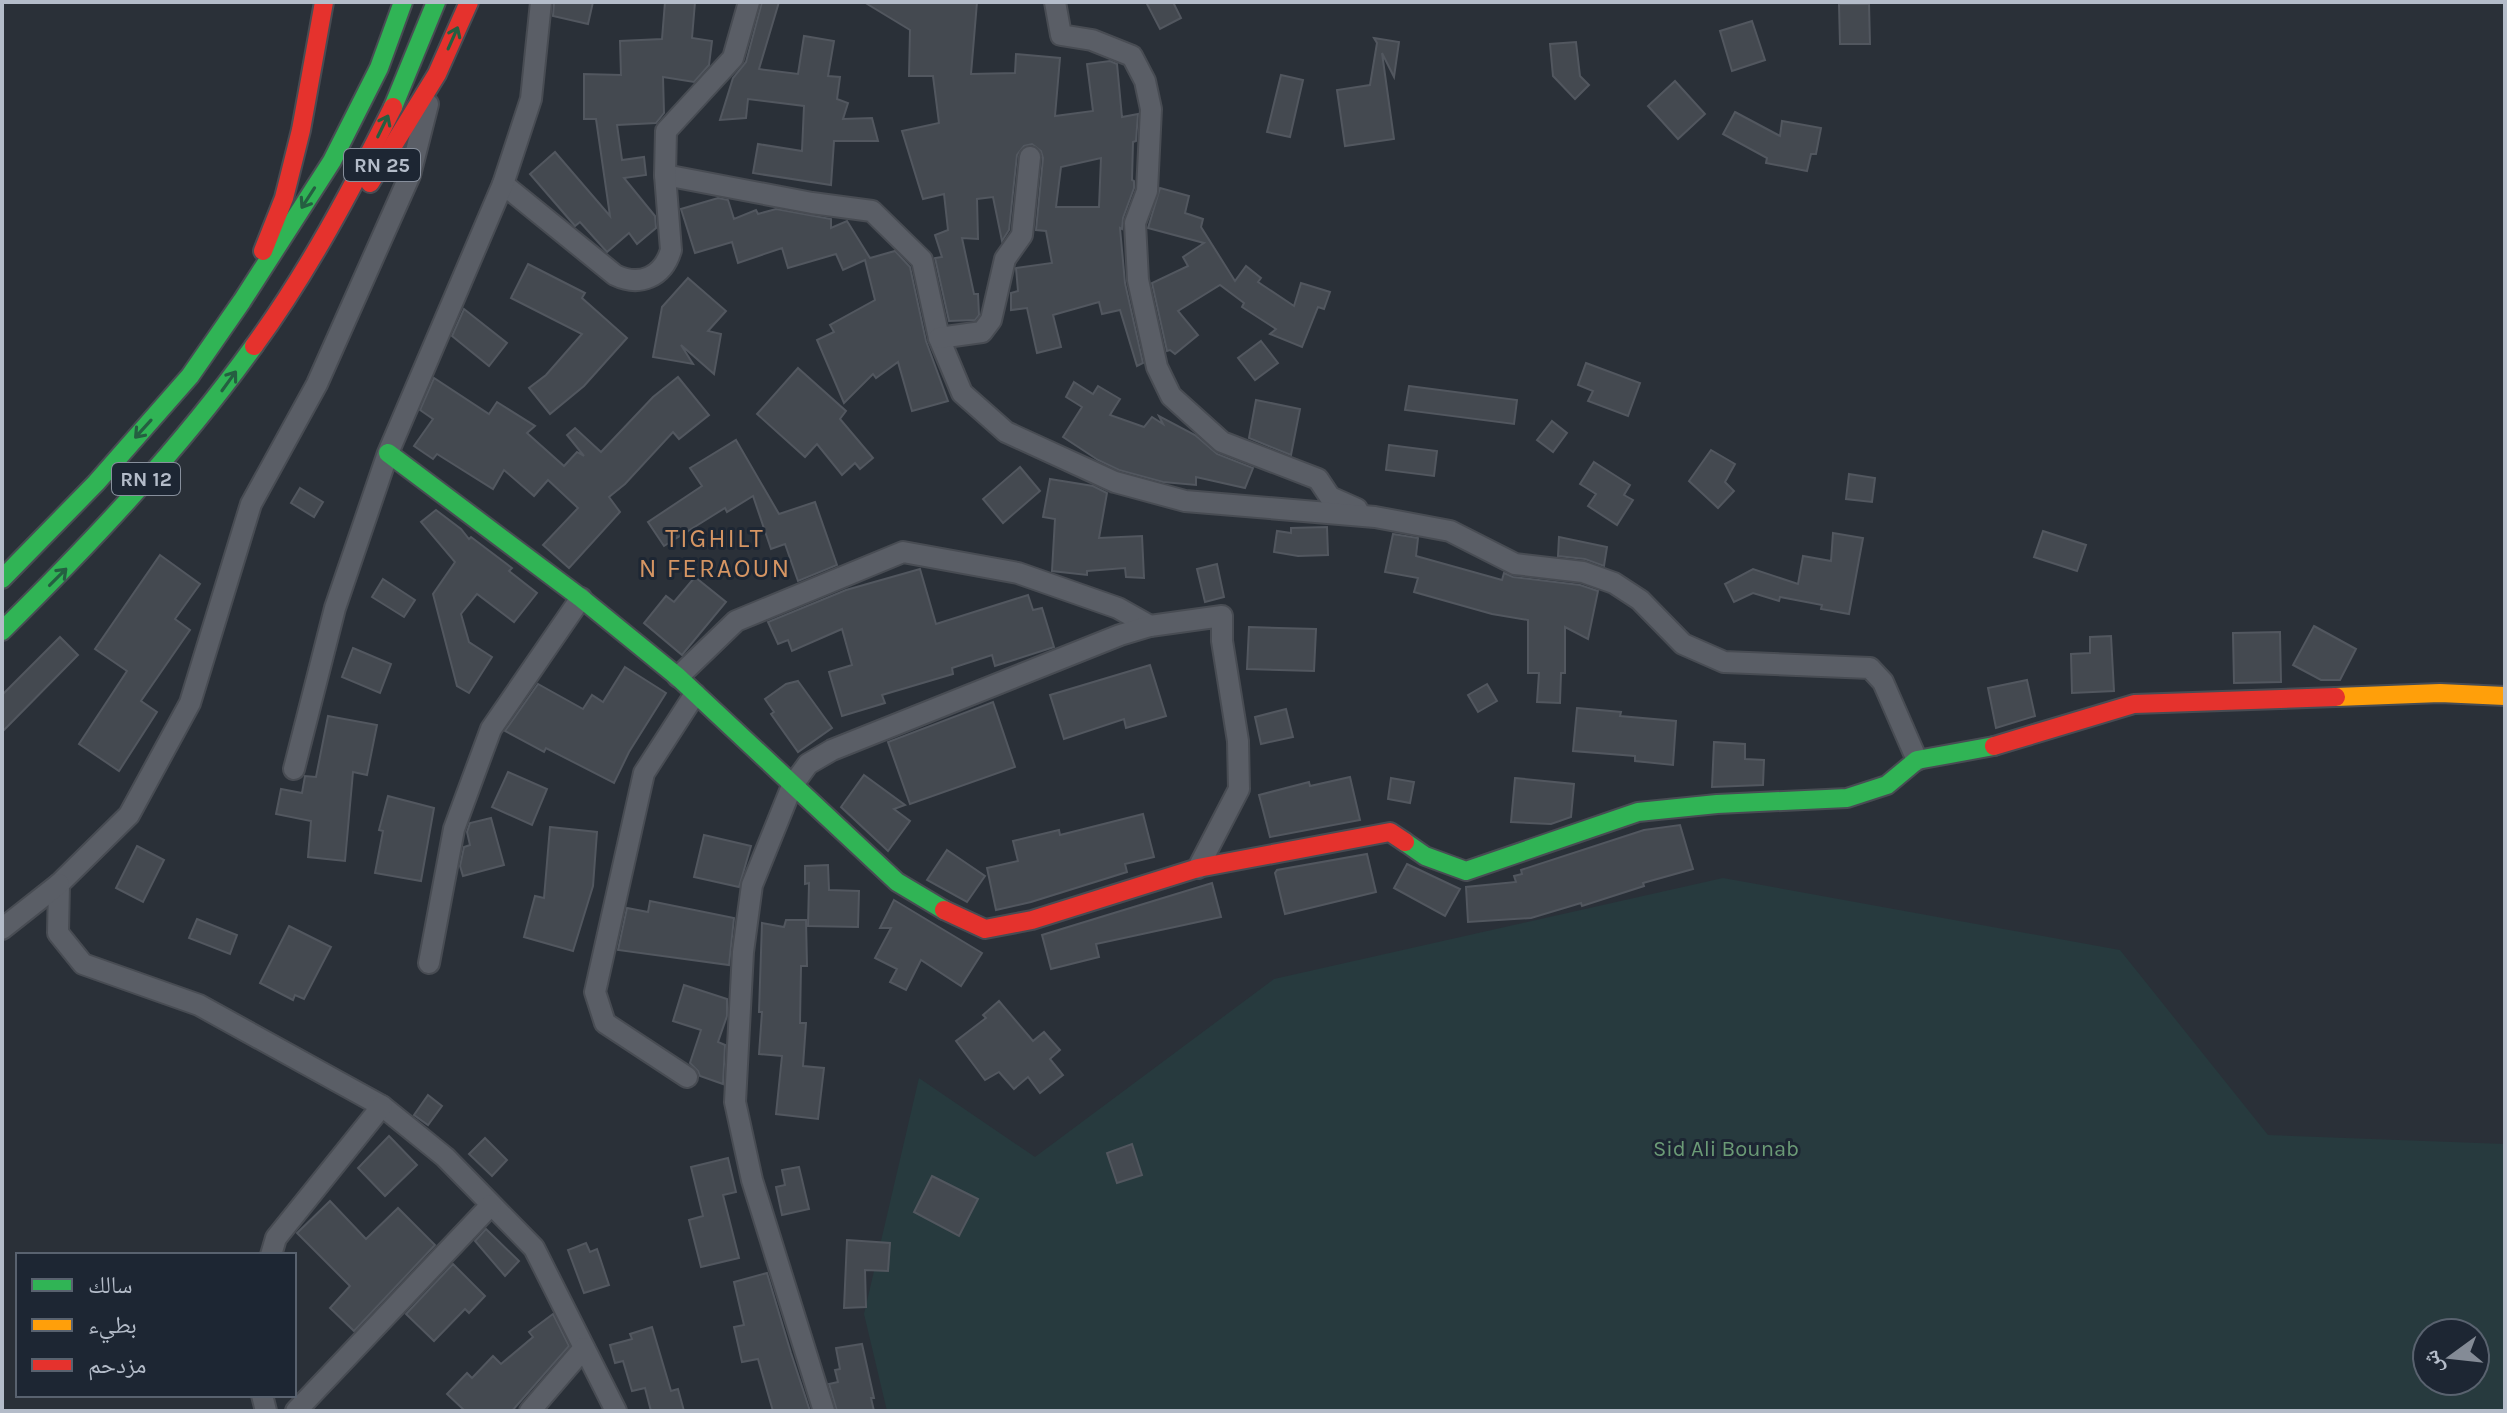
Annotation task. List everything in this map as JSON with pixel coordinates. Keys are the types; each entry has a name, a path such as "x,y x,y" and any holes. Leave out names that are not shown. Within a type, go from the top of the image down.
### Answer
{"main road":[{"path":"242,301 284,198 301,130 324,2"},
{"path":"242,301 332,161 379,68 403,2"},
{"path":"276,316 363,167 395,102 436,2"},
{"name":"RN 25","path":"276,316 322,261 437,74 469,2"},
{"name":"RN 12","path":"2,579 96,483 190,376 242,301"},
{"name":"RN 12","path":"2,631 80,554 204,414 276,316"},
{"path":"388,453 581,598 678,677 897,882 941,909 985,929 1032,920 1198,868 1390,832 1425,856 1466,871 1638,812 1717,804 1847,798 1887,785 1917,760 1995,746 2134,704 2440,693 2505,696"}],"street":[{"path":"294,769 335,608 388,453 503,184 531,99 541,2"},
{"path":"503,184 615,275 635,281 655,276 668,260 671,250 665,175 666,131 733,58 749,2"},
{"path":"1055,2 1061,35 1092,40 1132,56 1145,81 1151,109 1151,151 1147,191 1135,223 1138,280 1157,367 1171,396 1222,442 1318,479 1330,497 1375,517"},
{"path":"2,929 59,884 129,815 190,703 251,504 317,384 410,175 437,74"},
{"path":"939,338 982,332 991,320 1005,259 1022,235 1030,157"},
{"path":"665,175 872,211 922,260 939,338 962,393 1006,432 1115,482 1185,501 1375,517 1450,531 1515,564 1583,572 1614,583 1640,600 1683,644 1724,662 1870,668 1883,682 1917,760"},
{"path":"678,677 736,621 903,552 1018,573 1118,608 1150,626"},
{"path":"429,963 454,829 491,729 581,598"},
{"path":"824,1411 752,1180 735,1102 743,952 752,885 792,786 808,764 832,750 1120,635 1150,626 1222,616 1222,641 1238,741 1239,789 1198,868"},
{"path":"687,1077 605,1023 595,992 644,773 695,694"},
{"path":"59,884 58,933 83,964 199,1005 382,1106 445,1157 534,1248 616,1411"},
{"path":"272,1253 276,1238 382,1106"},
{"path":"296,1411 491,1205"},
{"path":"530,1411 584,1348"}],"green space":[{"name":"Sid Ali Bounab","path":"1723,878 2120,950 2268,1135 2505,1144 2505,1411 887,1411 864,1314 919,1078 1035,1157 1274,979"}],"building":[{"path":"554,2 593,2 588,24 553,16"},
{"path":"665,2 695,2 692,38 712,41 709,65 694,82 663,77 664,113 656,123 617,125 622,160 644,157 646,175 624,178 655,216 656,228 637,244 629,233 607,252 580,222 575,226 530,174 555,152 610,216 596,119 584,119 584,74 621,75 620,41 662,39"},
{"path":"762,2 779,2 759,69 798,74 804,36 834,41 828,76 840,77 837,99 848,103 843,119 872,118 878,141 834,141 831,185 753,173 758,144 802,151 804,106 748,99 746,118 720,120 733,78 746,62"},
{"path":"864,2 977,2 971,74 1015,73 1016,54 1060,58 1055,116 1093,111 1087,64 1110,61 1117,64 1122,117 1138,114 1136,141 1133,142 1134,188 1120,228 1125,283 1143,363 1137,366 1120,310 1102,314 1099,302 1053,315 1061,347 1037,353 1027,308 1011,310 1011,293 1018,291 1016,268 1052,263 1046,231 1036,230 1043,158 1041,151 1032,144 1024,146 1017,155 1009,230 1002,241 993,197 977,199 978,239 962,238 974,294 978,294 979,315 975,320 949,321 935,258 942,257 935,235 948,230 944,194 923,199 902,131 939,123 933,76 909,76 910,30","holes":["1101,158 1099,207 1056,207 1061,167"]},
{"path":"1146,2 1173,2 1181,18 1160,29"},
{"path":"1839,4 1869,4 1870,44 1840,44"},
{"path":"1752,21 1765,60 1732,71 1720,31"},
{"path":"1374,38 1399,42 1394,77 1382,53 1394,139 1345,146 1337,90 1370,85 1377,43"},
{"path":"1576,42 1580,76 1589,85 1575,99 1553,76 1550,44"},
{"path":"1281,75 1303,80 1290,137 1267,132"},
{"path":"1675,81 1705,114 1678,139 1648,106"},
{"path":"1735,112 1780,136 1782,121 1821,128 1816,154 1811,154 1807,171 1766,163 1767,158 1723,134"},
{"path":"1160,188 1189,196 1185,213 1203,219 1201,227 1235,281 1246,266 1261,278 1258,282 1294,306 1301,283 1330,292 1324,309 1318,307 1302,347 1270,334 1276,329 1242,307 1244,303 1220,285 1178,311 1198,335 1175,354 1167,351 1152,283 1188,266 1183,257 1204,243 1148,228"},
{"path":"718,198 728,200 734,219 756,210 758,214 776,209 831,219 831,228 847,221 870,258 895,251 910,267 926,341 948,401 912,411 898,362 876,378 873,374 844,403 817,340 834,332 830,325 875,300 865,260 843,270 836,254 788,268 782,248 738,263 732,242 695,253 681,209"},
{"path":"528,264 585,293 582,298 627,338 584,386 550,414 529,388 546,375 582,334 511,298"},
{"path":"688,278 726,311 708,331 721,334 714,374 681,345 693,364 653,357 662,307"},
{"path":"464,309 507,343 489,366 452,336"},
{"path":"1261,341 1278,363 1255,380 1238,358"},
{"path":"1586,363 1640,383 1628,416 1588,401 1593,391 1578,385"},
{"path":"798,368 846,411 840,419 873,458 860,469 855,463 842,475 817,444 805,457 757,414"},
{"path":"678,377 709,415 679,439 673,432 609,497 620,512 569,568 543,545 578,508 548,480 534,496 504,470 493,489 437,454 433,459 414,446 433,419 420,410 434,378 489,414 497,402 535,426 527,433 564,466 577,452 584,456 567,435 575,428 601,452 653,397"},
{"path":"1074,382 1093,394 1098,386 1120,399 1110,415 1144,427 1152,417 1163,424 1159,416 1195,435 1217,454 1253,468 1245,488 1196,477 1196,485 1163,482 1119,470 1098,460 1063,437 1082,407 1066,397"},
{"path":"1409,386 1517,400 1514,424 1405,410"},
{"path":"1256,400 1300,409 1291,455 1249,438"},
{"path":"1552,421 1567,433 1553,452 1537,440"},
{"path":"736,440 779,514 815,502 837,565 798,581 785,544 771,549 753,496 727,512 725,508 664,546 648,522 702,486 690,468"},
{"path":"1389,445 1437,451 1434,476 1386,470"},
{"path":"1711,450 1735,464 1725,482 1734,491 1718,508 1689,481"},
{"path":"1594,462 1630,485 1624,495 1633,500 1617,525 1588,506 1596,494 1580,484"},
{"path":"1020,467 1040,491 1003,523 983,499"},
{"path":"1849,474 1875,478 1872,502 1846,499"},
{"path":"1050,479 1093,486 1107,493 1099,538 1142,536 1144,578 1126,577 1125,568 1087,571 1087,575 1052,571 1055,519 1043,517"},
{"path":"300,488 323,502 314,517 291,503"},
{"path":"436,510 469,539 471,537 512,568 509,571 537,593 514,622 477,594 461,614 469,642 492,657 469,693 457,686 433,594 455,562 421,522"},
{"path":"1327,527 1328,555 1298,556 1274,552 1277,531 1291,533 1291,528"},
{"path":"2043,531 2086,545 2077,571 2034,557"},
{"path":"1833,533 1863,538 1849,614 1821,609 1822,605 1780,597 1779,601 1753,593 1734,602 1725,584 1753,569 1798,584 1803,556 1831,561"},
{"path":"1393,534 1418,538 1416,556 1502,580 1504,573 1513,577 1580,585 1598,591 1588,639 1565,627 1565,673 1561,673 1560,703 1537,702 1539,673 1528,673 1528,620 1492,614 1414,592 1418,578 1385,572"},
{"path":"1559,537 1607,547 1604,566 1585,559 1558,556"},
{"path":"160,555 200,584 175,619 190,630 141,701 157,712 119,771 79,744 127,671 95,649"},
{"path":"1217,564 1224,597 1205,602 1197,569"},
{"path":"920,569 936,624 1028,595 1033,610 1042,608 1054,647 995,666 992,655 952,668 953,674 882,695 885,703 842,716 829,672 852,665 842,629 792,651 788,640 778,644 768,622 846,590"},
{"path":"695,577 726,602 682,655 644,623 666,596 674,602"},
{"path":"383,579 415,600 404,617 372,597"},
{"path":"2314,626 2356,649 2340,680 2321,680 2293,665"},
{"path":"1249,627 1316,629 1314,671 1247,669"},
{"path":"2280,632 2281,682 2234,683 2233,633"},
{"path":"2111,636 2114,691 2072,693 2071,654 2090,653 2090,637"},
{"path":"60,637 78,655 2,732 2,695"},
{"path":"353,648 391,664 380,693 342,677"},
{"path":"1150,665 1166,716 1126,728 1124,719 1064,739 1050,695"},
{"path":"625,667 666,693 629,752 614,783 505,731 538,684 583,709 592,695 603,702"},
{"path":"2027,680 2035,716 1996,728 1988,688"},
{"path":"798,681 832,728 798,752 771,714 774,712 765,699 786,684"},
{"path":"1487,684 1497,701 1478,712 1468,695"},
{"path":"993,702 1015,767 910,804 888,742"},
{"path":"1577,708 1676,721 1673,765 1635,761 1635,756 1573,751"},
{"path":"1286,709 1293,737 1261,744 1255,717"},
{"path":"328,716 377,725 367,775 353,772 345,861 308,857 311,821 276,814 281,789 302,793 305,776 316,777"},
{"path":"1714,742 1745,744 1745,759 1764,760 1763,785 1712,787"},
{"path":"508,772 547,789 532,825 492,807"},
{"path":"864,775 905,805 894,809 910,821 888,851 841,807"},
{"path":"1350,777 1360,820 1270,837 1259,795 1309,782 1310,786"},
{"path":"1391,778 1414,782 1410,803 1388,799"},
{"path":"1515,778 1574,784 1571,817 1551,824 1511,822"},
{"path":"388,796 434,808 421,881 375,873 383,831 379,830"},
{"path":"1143,814 1154,857 1125,864 1127,872 996,910 987,868 1018,861 1013,841 1059,830 1060,835"},
{"path":"491,818 504,865 463,876 460,866 464,847 470,845 467,832 470,823"},
{"path":"1680,825 1693,869 1643,883 1644,886 1582,906 1581,903 1531,918 1468,922 1466,887 1516,882 1514,876 1522,874 1521,870 1644,830"},
{"path":"550,827 597,832 593,886 573,951 524,937 535,896 544,898"},
{"path":"704,835 751,846 739,887 694,877"},
{"path":"137,846 164,860 143,902 116,888"},
{"path":"947,850 985,876 967,902 927,880"},
{"path":"1367,854 1376,892 1285,914 1275,873 1277,870"},
{"path":"1407,864 1460,889 1445,916 1394,888"},
{"path":"828,865 829,890 859,891 858,927 808,926 809,883 805,884 805,866"},
{"path":"1212,883 1221,917 1096,944 1099,957 1051,969 1042,935"},
{"path":"894,900 982,953 961,986 921,960 906,990 890,982 897,969 875,958 891,928 880,928"},
{"path":"650,901 734,918 729,965 618,950 627,908 648,912"},
{"path":"197,919 237,935 230,954 189,938"},
{"path":"786,920 806,920 807,966 801,966 800,1023 806,1023 803,1066 824,1068 818,1119 776,1114 782,1056 759,1054 762,923 784,927"},
{"path":"289,926 331,947 304,999 295,995 293,1000 260,983"},
{"path":"684,985 727,999 727,1016 718,1042 725,1045 723,1084 700,1076 690,1063 701,1030 673,1021"},
{"path":"999,1001 1033,1041 1044,1032 1060,1050 1050,1059 1063,1075 1040,1093 1028,1077 1014,1089 999,1072 985,1080 956,1041 986,1018 983,1015"},
{"path":"428,1095 442,1106 428,1125 414,1115"},
{"path":"389,1136 417,1165 385,1196 358,1168"},
{"path":"485,1138 507,1160 492,1176 469,1154"},
{"path":"1132,1144 1142,1175 1117,1183 1107,1153"},
{"path":"728,1158 736,1192 723,1195 739,1258 701,1267 689,1220 703,1216 691,1167"},
{"path":"799,1167 809,1209 782,1215 776,1187 785,1185 782,1170"},
{"path":"932,1176 978,1199 959,1236 914,1212"},
{"path":"330,1201 366,1239 398,1208 435,1245 354,1331 330,1308 350,1286 297,1233"},
{"path":"486,1229 519,1261 505,1276 475,1241"},
{"path":"847,1240 890,1243 888,1271 865,1270 866,1307 844,1308"},
{"path":"586,1243 590,1252 597,1249 609,1285 584,1293 568,1250"},
{"path":"453,1264 485,1296 469,1313 465,1309 434,1341 406,1314"},
{"path":"767,1273 810,1411 773,1411 758,1359 742,1362 734,1327 744,1325 734,1282"},
{"path":"553,1314 569,1346 512,1411 465,1411 447,1394 467,1373 472,1378 493,1356 501,1364 533,1337 529,1332"},
{"path":"652,1327 671,1391 678,1389 684,1411 651,1411 645,1388 632,1391 623,1361 615,1363 610,1345 632,1339 630,1334"},
{"path":"862,1344 874,1411 837,1411 829,1384 838,1382 835,1370 840,1369 836,1348"}],"traffic: fast":[{"path":"2,579 96,483 190,376 332,161 379,68 403,2"},
{"path":"393,107 436,2"},
{"path":"2,631 134,494 254,346"},
{"path":"388,453 581,598 678,677 897,882 944,910"},
{"path":"1405,842 1425,856 1466,871 1638,812 1717,804 1847,798 1887,785 1917,760 1994,746"}],"traffic: slow":[{"path":"2336,697 2440,693 2505,696"}],"traffic: jam":[{"path":"263,251 284,198 301,130 324,2"},
{"path":"370,183 437,74 469,2"},
{"path":"254,346 328,230 393,107"},
{"path":"1994,746 2134,704 2336,697"},
{"path":"944,910 985,929 1032,920 1198,868 1390,832 1405,842"}],"district":[{"name":"TIGHILT N FERAOUN","path":"715,553"}]}
